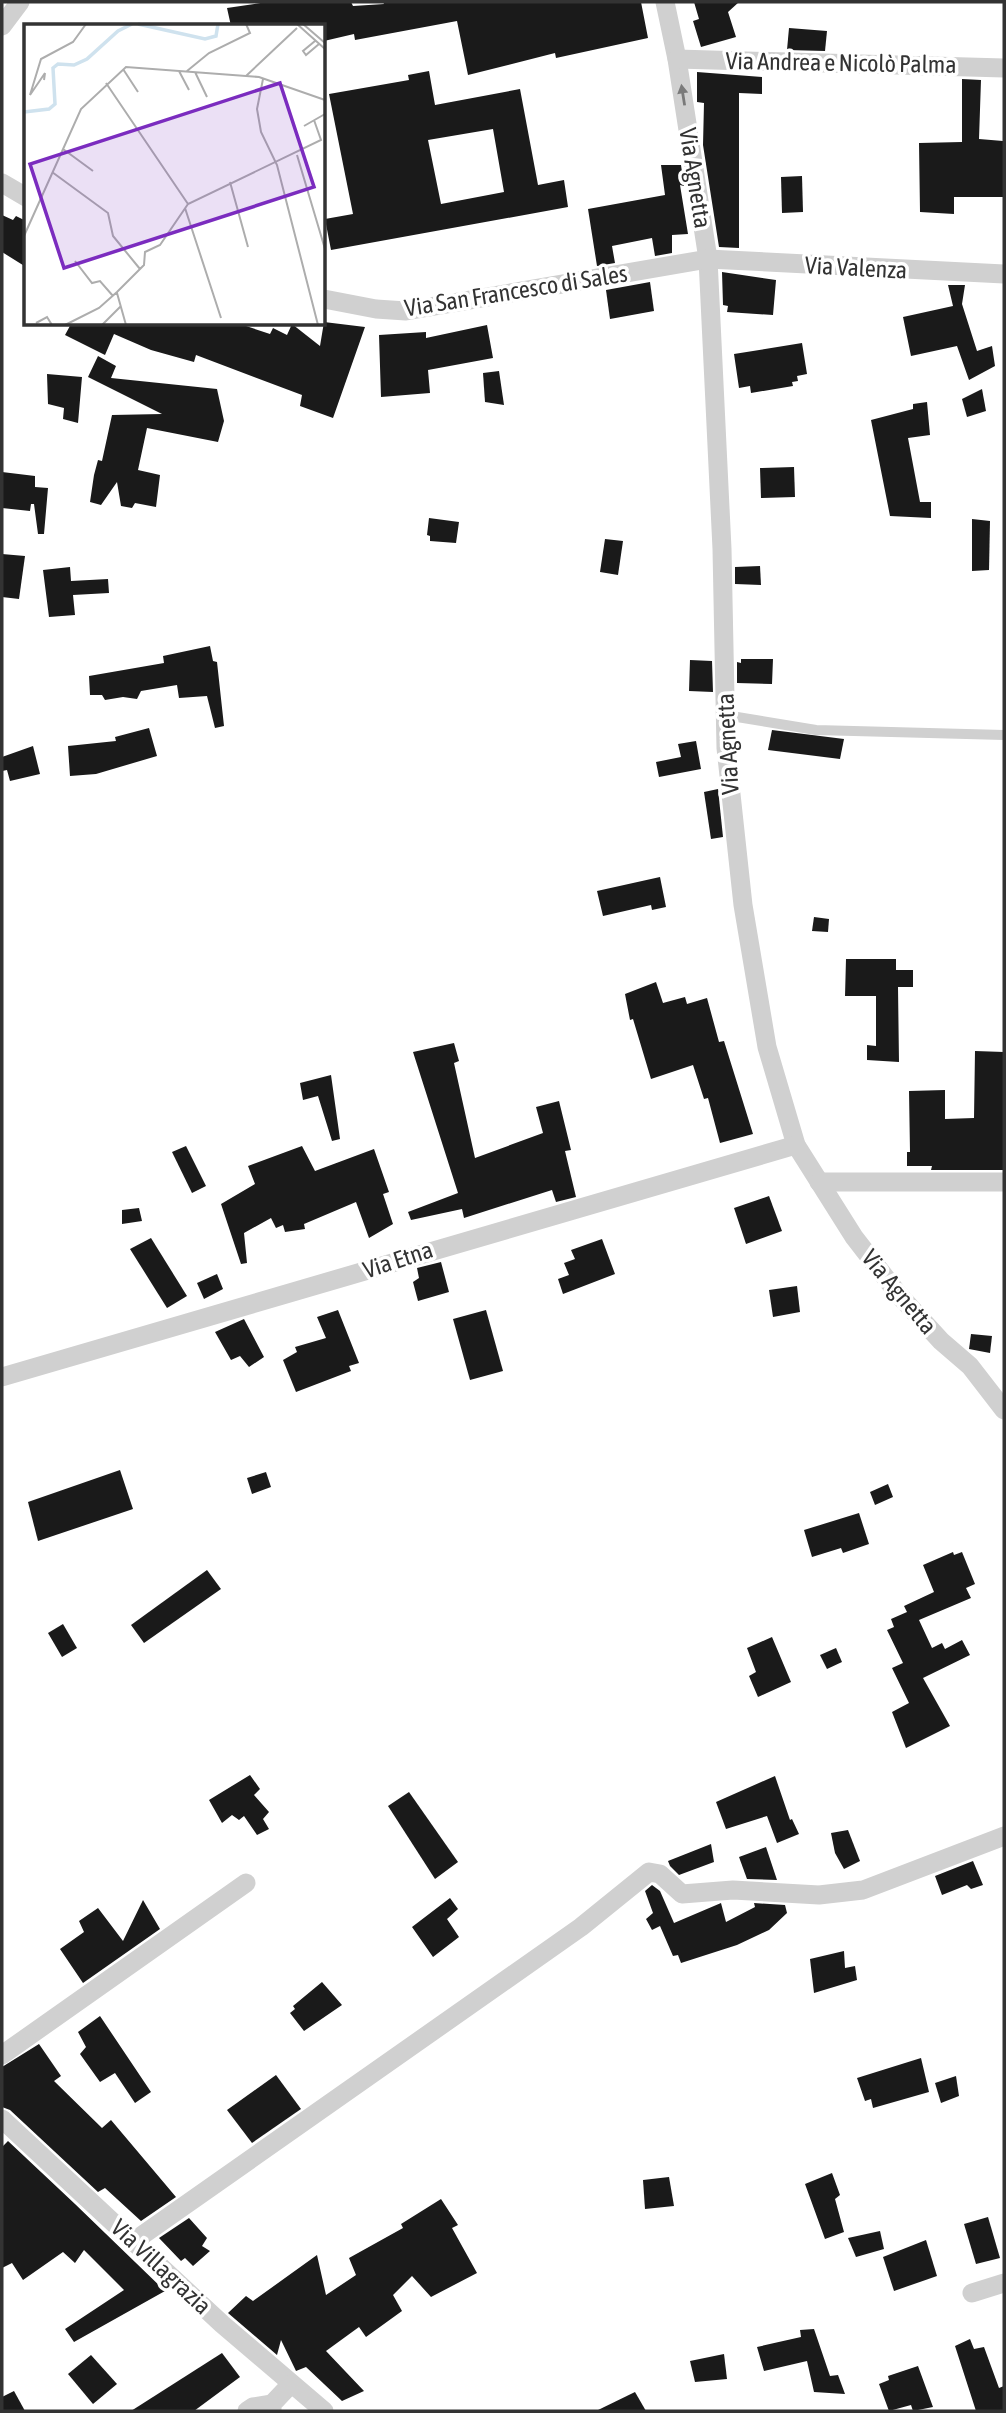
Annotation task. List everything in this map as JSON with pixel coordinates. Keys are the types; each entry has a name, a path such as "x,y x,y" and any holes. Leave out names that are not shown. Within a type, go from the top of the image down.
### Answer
{"street":[{"path":"2,26 20,2"},
{"name":"Via Agnetta","path":"665,2 677,59 708,260 722,549 726,748 744,905 767,1047 796,1145 854,1237 899,1295 940,1341 970,1366 1004,1410"},
{"name":"Via Andrea e Nicolò Palma","path":"677,59 1004,68"},
{"path":"2,183 24,196"},
{"name":"Via Valenza","path":"708,260 1004,274"},
{"name":"Via San Francesco di Sales","path":"326,299 376,309 406,311 708,260"},
{"name":"Via Etna","path":"2,1377 796,1145"},
{"path":"819,1182 1004,1182"},
{"path":"134,2241 580,1927 649,1872 660,1874 682,1894 733,1890 843,1894 863,1890 1004,1836"},
{"path":"2,2054 246,1883"},
{"name":"Via Villagrazia","path":"2,2119 290,2385 324,2411"},
{"path":"972,2293 1004,2283"},
{"path":"247,2411 253,2407 272,2408 290,2385"}],"lane":[{"path":"725,715 816,730 1004,735"}],"building":[{"path":"267,2 351,2 353,6 384,4 383,2 641,2 648,38 556,58 555,53 468,75 457,21 355,40 354,34 326,41 326,24 231,24 227,8"},
{"path":"694,2 739,2 728,12 736,37 701,47 693,21 699,19"},
{"path":"789,28 827,31 825,51 787,50"},
{"path":"429,71 435,105 520,89 538,185 564,180 568,207 331,250 326,219 353,214 329,94 409,80 408,75","holes":["493,129 504,192 441,204 428,140"]},
{"path":"697,72 762,77 762,94 739,93 739,248 719,247 703,145 704,103 697,102"},
{"path":"962,79 981,80 979,139 1003,141 1004,197 954,197 954,214 920,212 919,143 962,142"},
{"path":"661,165 681,165 684,186 680,185 688,234 672,235 672,253 655,256 652,238 612,246 615,263 597,266 588,209 665,195"},
{"path":"802,176 803,212 782,213 781,177"},
{"path":"2,215 13,220 16,216 24,220 24,266 2,252"},
{"path":"722,272 776,280 773,315 727,312 728,306 723,305"},
{"path":"650,282 654,311 610,319 606,290"},
{"path":"948,285 965,285 962,304 977,351 992,346 995,366 969,380 957,346 911,356 903,317 953,306"},
{"path":"326,322 365,327 333,418 300,406 302,395 196,355 194,362 151,350 114,334 105,355 65,335 70,326 246,326 270,334 273,328 287,335 291,326 295,326 320,346"},
{"path":"487,325 493,358 428,370 430,393 381,397 379,335 426,332 426,338"},
{"path":"802,343 807,374 797,376 798,381 792,382 793,386 751,393 750,386 739,388 734,354"},
{"path":"98,356 116,366 111,378 217,389 224,421 218,442 147,428 138,470 160,475 156,507 135,503 132,508 121,506 117,482 101,505 90,502 94,475 98,460 102,461 112,415 162,414 88,377"},
{"path":"499,371 504,405 485,402 483,373"},
{"path":"47,374 82,377 78,423 63,419 64,408 48,404"},
{"path":"982,389 986,411 967,417 962,399"},
{"path":"927,402 930,435 908,438 920,502 931,502 931,518 890,516 871,420 913,409 913,404"},
{"path":"794,467 795,497 761,498 760,468"},
{"path":"2,472 35,476 35,487 48,488 44,534 38,534 34,504 31,504 30,511 2,508"},
{"path":"429,518 459,522 456,543 430,541 430,536 427,535"},
{"path":"972,519 990,521 989,570 972,571"},
{"path":"605,539 623,541 618,575 600,572"},
{"path":"2,554 25,556 19,599 2,597"},
{"path":"760,566 761,585 735,584 735,567"},
{"path":"70,567 71,581 108,579 109,593 73,595 75,615 49,617 43,570"},
{"path":"210,646 213,661 217,662 224,726 215,728 207,696 179,698 177,685 141,691 137,699 123,697 105,700 102,695 90,695 89,676 164,663 163,656"},
{"path":"741,659 773,659 772,684 737,683 737,662 741,663"},
{"path":"690,660 712,661 713,692 689,691"},
{"path":"149,728 157,756 96,774 70,776 68,746 116,741 115,737"},
{"path":"772,730 844,739 840,759 768,750"},
{"path":"696,741 701,769 659,777 656,762 681,757 678,744"},
{"path":"33,746 40,774 10,781 7,770 2,771 2,757"},
{"path":"718,789 723,837 711,839 704,792"},
{"path":"660,877 666,907 652,910 651,905 603,916 597,891"},
{"path":"814,917 829,919 828,932 812,931"},
{"path":"846,959 896,959 896,970 913,970 913,987 898,987 899,1062 867,1060 867,1045 876,1046 876,996 845,996"},
{"path":"656,982 663,1003 685,997 687,1004 707,998 719,1042 724,1041 753,1134 720,1143 708,1098 704,1099 693,1065 651,1079 633,1019 630,1020 625,994"},
{"path":"454,1043 459,1061 454,1063 475,1158 543,1133 536,1107 559,1101 571,1150 565,1151 576,1197 556,1202 552,1190 464,1218 462,1209 411,1220 408,1212 458,1193 413,1052"},
{"path":"975,1051 1004,1052 1004,1170 931,1170 932,1166 907,1166 907,1152 910,1152 909,1091 945,1090 945,1119 974,1118"},
{"path":"331,1075 340,1139 332,1141 318,1096 303,1100 300,1083"},
{"path":"186,1146 206,1186 192,1193 172,1152"},
{"path":"302,1146 315,1171 374,1149 389,1192 383,1194 393,1224 369,1238 356,1202 304,1224 305,1229 285,1232 283,1225 276,1228 271,1218 244,1233 247,1263 241,1264 221,1204 255,1184 248,1166"},
{"path":"769,1196 782,1231 746,1244 734,1208"},
{"path":"139,1208 142,1221 122,1224 122,1210"},
{"path":"151,1238 187,1296 167,1308 130,1249"},
{"path":"602,1239 615,1274 563,1294 558,1279 569,1275 564,1263 575,1259 571,1250"},
{"path":"441,1262 449,1292 418,1301 413,1282 419,1278 417,1268"},
{"path":"217,1274 223,1289 204,1299 197,1283"},
{"path":"797,1286 800,1312 773,1317 769,1290"},
{"path":"338,1310 359,1363 349,1366 351,1371 296,1392 283,1360 297,1352 295,1347 326,1338 317,1317"},
{"path":"486,1310 503,1371 470,1380 453,1319"},
{"path":"244,1319 264,1357 249,1367 240,1356 231,1360 215,1332"},
{"path":"971,1334 992,1336 990,1353 969,1349"},
{"path":"120,1470 133,1509 38,1541 28,1502"},
{"path":"266,1472 271,1487 252,1494 247,1478"},
{"path":"888,1484 893,1497 875,1505 870,1492"},
{"path":"859,1513 869,1544 843,1553 841,1548 812,1557 804,1530"},
{"path":"953,1552 954,1555 962,1552 975,1584 966,1588 971,1598 919,1620 932,1648 942,1643 945,1649 962,1640 970,1655 923,1678 950,1726 906,1748 892,1712 909,1703 892,1668 903,1663 887,1630 894,1627 891,1619 907,1612 904,1606 934,1592 923,1565"},
{"path":"207,1570 221,1589 144,1643 131,1625"},
{"path":"63,1624 77,1648 62,1657 48,1633"},
{"path":"772,1637 791,1682 758,1697 749,1676 756,1672 747,1648"},
{"path":"836,1648 842,1662 827,1669 820,1655"},
{"path":"250,1775 260,1789 254,1795 269,1812 263,1819 269,1829 257,1835 244,1816 239,1820 232,1815 222,1823 209,1800"},
{"path":"775,1776 790,1820 792,1819 799,1834 777,1843 767,1816 726,1829 716,1802"},
{"path":"409,1792 458,1862 435,1879 388,1806"},
{"path":"848,1830 860,1861 844,1869 835,1853 831,1833"},
{"path":"711,1844 714,1862 679,1875 670,1866 668,1861"},
{"path":"766,1847 777,1880 747,1879 739,1857"},
{"path":"973,1861 983,1885 971,1889 967,1885 942,1895 935,1876"},
{"path":"652,1885 660,1891 674,1923 721,1903 726,1922 755,1907 754,1903 785,1905 787,1913 769,1930 737,1945 681,1963 678,1955 673,1956 660,1926 652,1930 646,1919 653,1913 645,1891"},
{"path":"450,1898 458,1909 447,1919 459,1937 433,1957 412,1927"},
{"path":"143,1900 160,1929 83,1983 60,1949 84,1932 79,1921 98,1908 123,1941"},
{"path":"844,1951 845,1968 855,1966 857,1980 814,1993 810,1959"},
{"path":"322,1982 342,2005 304,2031 290,2013 295,2009 293,2006"},
{"path":"100,2016 151,2092 135,2103 115,2073 100,2082 80,2054 86,2047 78,2032"},
{"path":"39,2044 61,2076 54,2081 102,2128 111,2120 176,2197 141,2221 105,2188 98,2192 10,2110 2,2107 2,2067"},
{"path":"921,2058 929,2092 873,2108 871,2099 865,2101 857,2078"},
{"path":"276,2075 301,2109 252,2143 227,2110"},
{"path":"956,2076 959,2096 941,2103 935,2083"},
{"path":"8,2141 165,2291 74,2342 65,2329 124,2290 84,2250 75,2263 63,2252 23,2280 12,2263 2,2268 2,2147"},
{"path":"832,2173 840,2195 835,2199 844,2232 825,2239 805,2184"},
{"path":"669,2177 674,2206 645,2209 643,2180"},
{"path":"441,2199 458,2225 452,2228 477,2273 431,2297 412,2276 393,2295 402,2311 366,2337 359,2327 326,2351 364,2391 342,2401 306,2367 296,2371 281,2340 277,2355 228,2313 246,2296 253,2301 317,2255 326,2295 356,2275 349,2258 403,2228 401,2224"},
{"path":"988,2217 1000,2258 976,2264 964,2224"},
{"path":"189,2218 207,2238 202,2246 210,2251 193,2266 185,2258 181,2261 159,2238"},
{"path":"880,2231 884,2249 856,2257 848,2238"},
{"path":"926,2240 937,2276 894,2291 883,2257"},
{"path":"814,2329 830,2376 838,2375 845,2394 814,2392 807,2361 764,2371 757,2347 801,2337 800,2330"},
{"path":"970,2339 974,2349 984,2347 999,2388 1004,2386 1004,2411 976,2411 955,2346"},
{"path":"222,2353 240,2377 194,2411 131,2411"},
{"path":"724,2354 727,2379 695,2382 690,2361"},
{"path":"91,2355 117,2384 93,2404 68,2374"},
{"path":"918,2366 933,2407 913,2411 911,2405 889,2411 879,2384 889,2380 888,2376"},
{"path":"14,2391 25,2411 2,2411 2,2397"},
{"path":"635,2392 646,2411 596,2411"}]}
